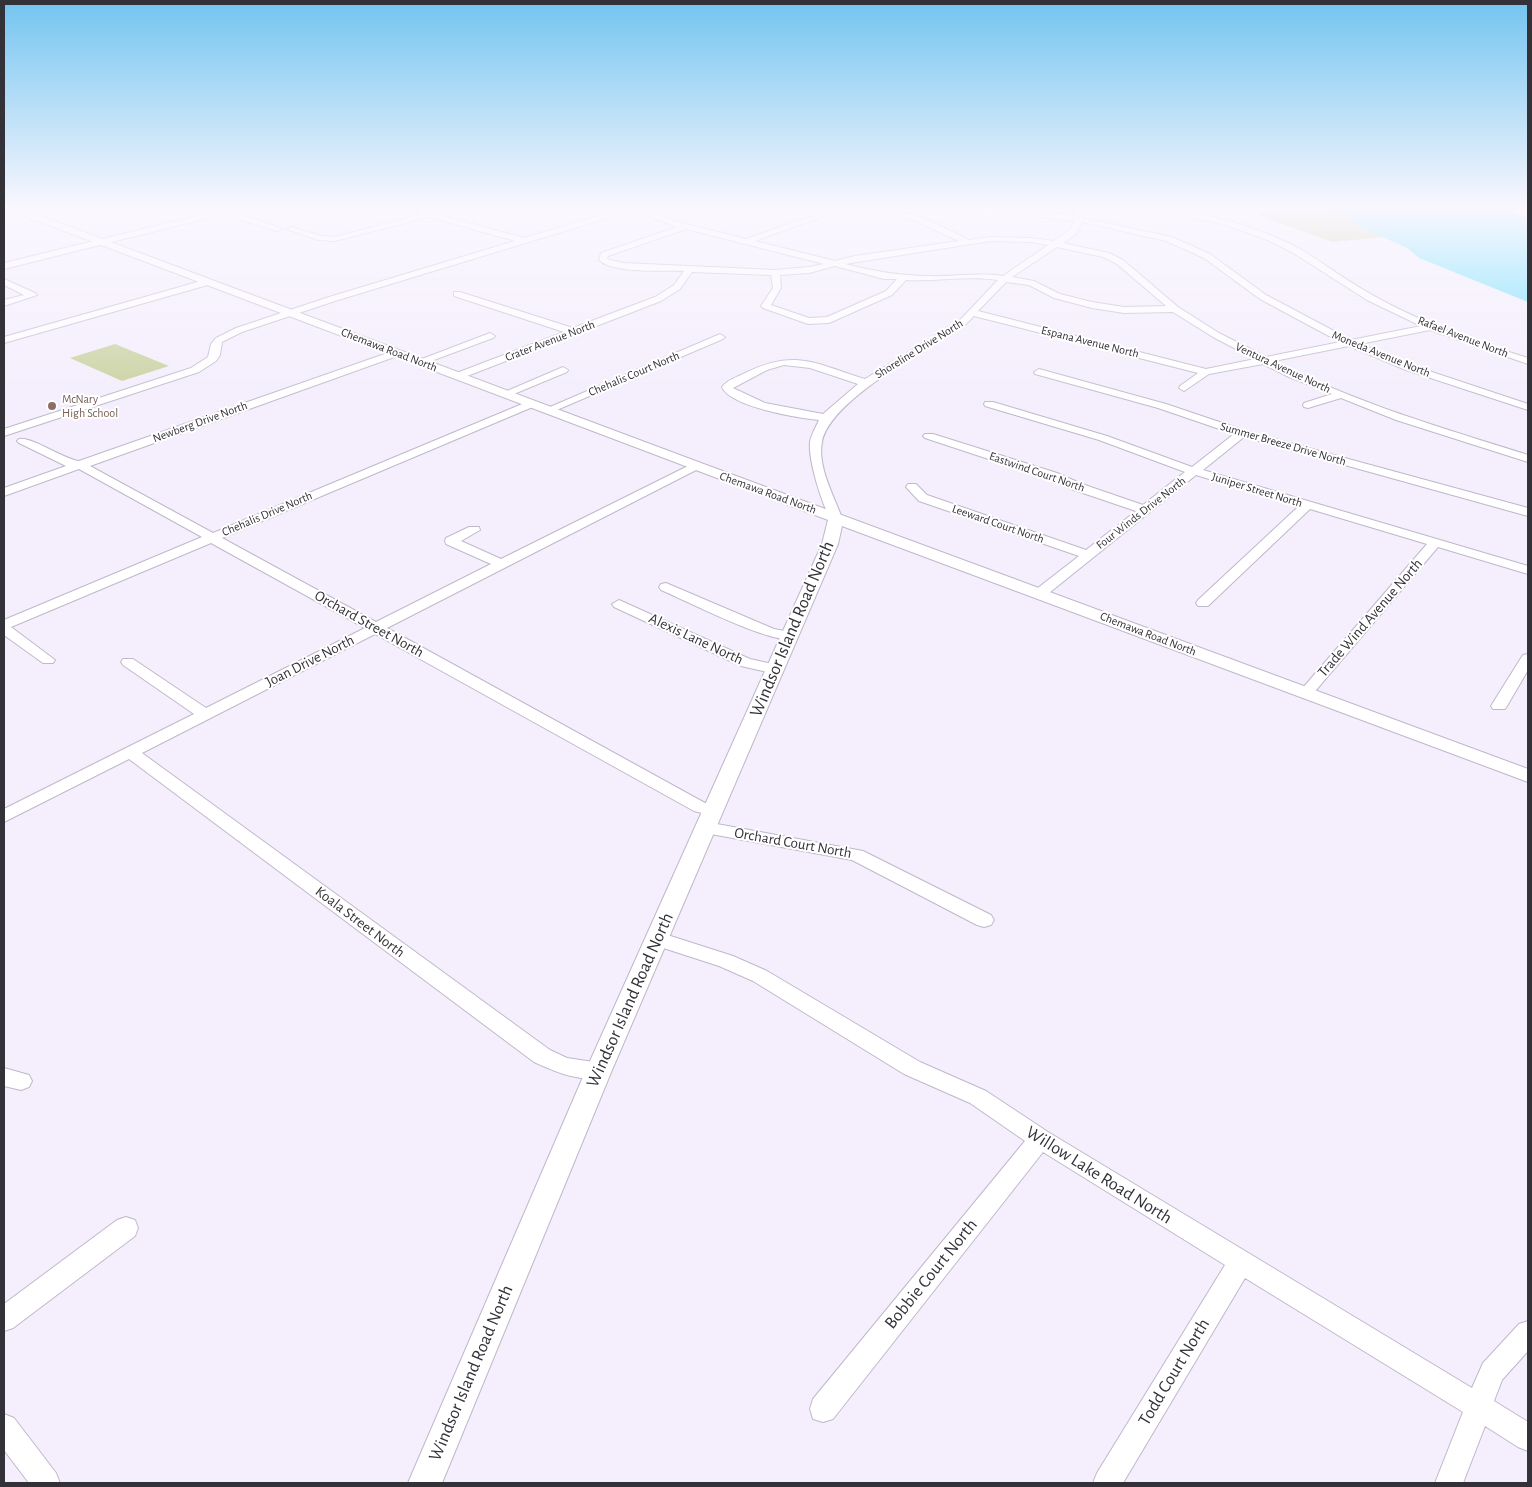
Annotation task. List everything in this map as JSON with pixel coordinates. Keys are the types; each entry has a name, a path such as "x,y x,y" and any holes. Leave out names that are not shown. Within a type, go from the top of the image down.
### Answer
{"street":[{"name":"Chemawa Road North","path":"193,276 1528,776"},
{"path":"4,433 195,370 212,359 215,355 216,344 224,337 239,330 411,276"},
{"name":"Crater Avenue North","path":"458,376 664,296 677,287 684,276"},
{"path":"775,276 777,288 766,306 773,310 815,322 833,319 884,296 896,288 904,278"},
{"path":"892,276 948,279 978,276"},
{"path":"987,276 1031,283 1057,296 1092,305 1124,310 1175,309"},
{"name":"Ventura Avenue North","path":"1137,276 1175,309 1216,335 1262,360 1400,418 1528,459"},
{"name":"Moneda Avenue North","path":"1235,276 1263,297 1348,343 1410,368 1528,407"},
{"name":"Rafael Avenue North","path":"1337,276 1370,298 1431,327 1528,362"},
{"name":"Shoreline Drive North","path":"836,518 818,467 816,454 816,441 826,418 842,400 866,383 964,322 1005,278"},
{"path":"4,282 32,295 4,302"},
{"path":"4,340 208,282"},
{"path":"457,294 574,332"},
{"name":"Espana Avenue North","path":"974,313 1206,372"},
{"path":"1184,388 1206,372 1431,327"},
{"path":"419,362 490,336"},
{"name":"Chehalis Court North","path":"548,410 720,337"},
{"name":"Newberg Drive North","path":"4,492 396,353"},
{"path":"826,418 780,410 738,396 727,388 730,384 785,361 801,363 866,383"},
{"path":"504,394 563,370"},
{"name":"Summer Breeze Drive North","path":"1039,372 1162,406 1242,433 1528,512"},
{"path":"1308,405 1342,395"},
{"name":"Chehalis Drive North","path":"4,625 531,404"},
{"name":"Juniper Street North","path":"989,404 1104,438 1194,471 1528,570"},
{"name":"Four Winds Drive North","path":"1039,594 1242,433"},
{"name":"Eastwind Court North","path":"928,436 1053,476 1078,487 1145,510"},
{"name":"Orchard Street North","path":"23,440 67,464 80,465 700,806 710,819"},
{"name":"Joan Drive North","path":"4,816 696,466"},
{"name":"Leeward Court North","path":"912,487 923,498 1088,555"},
{"path":"1203,603 1308,505"},
{"name":"Windsor Island Road North","path":"424,1483 599,1070 830,544 836,518"},
{"path":"474,530 451,541 501,564"},
{"name":"Trade Wind Avenue North","path":"1306,693 1435,543"},
{"path":"666,587 771,633 790,636"},
{"name":"Alexis Lane North","path":"619,604 746,663 776,669"},
{"path":"4,629 48,660"},
{"path":"1499,706 1528,658"},
{"path":"128,662 205,714"},
{"name":"Koala Street North","path":"130,752 542,1056 564,1066 599,1070"},
{"name":"Orchard Court North","path":"710,819 858,855 984,920"},
{"name":"Willow Lake Road North","path":"658,939 726,961 760,976 905,1064 978,1097 1040,1139 1528,1437"},
{"name":"Bobbie Court North","path":"823,1409 1040,1139"},
{"path":"4,1319 126,1228"},
{"name":"Todd Court North","path":"1107,1483 1241,1262"},
{"path":"1449,1483 1492,1372 1528,1334"},
{"path":"4,1428 46,1483"}],"green space":[{"path":"115,344 169,366 122,381 70,358"}],"water":[{"path":"1465,276 1528,276 1528,302"}],"place":[{"name":"McNary High School","path":"52,406"}]}
